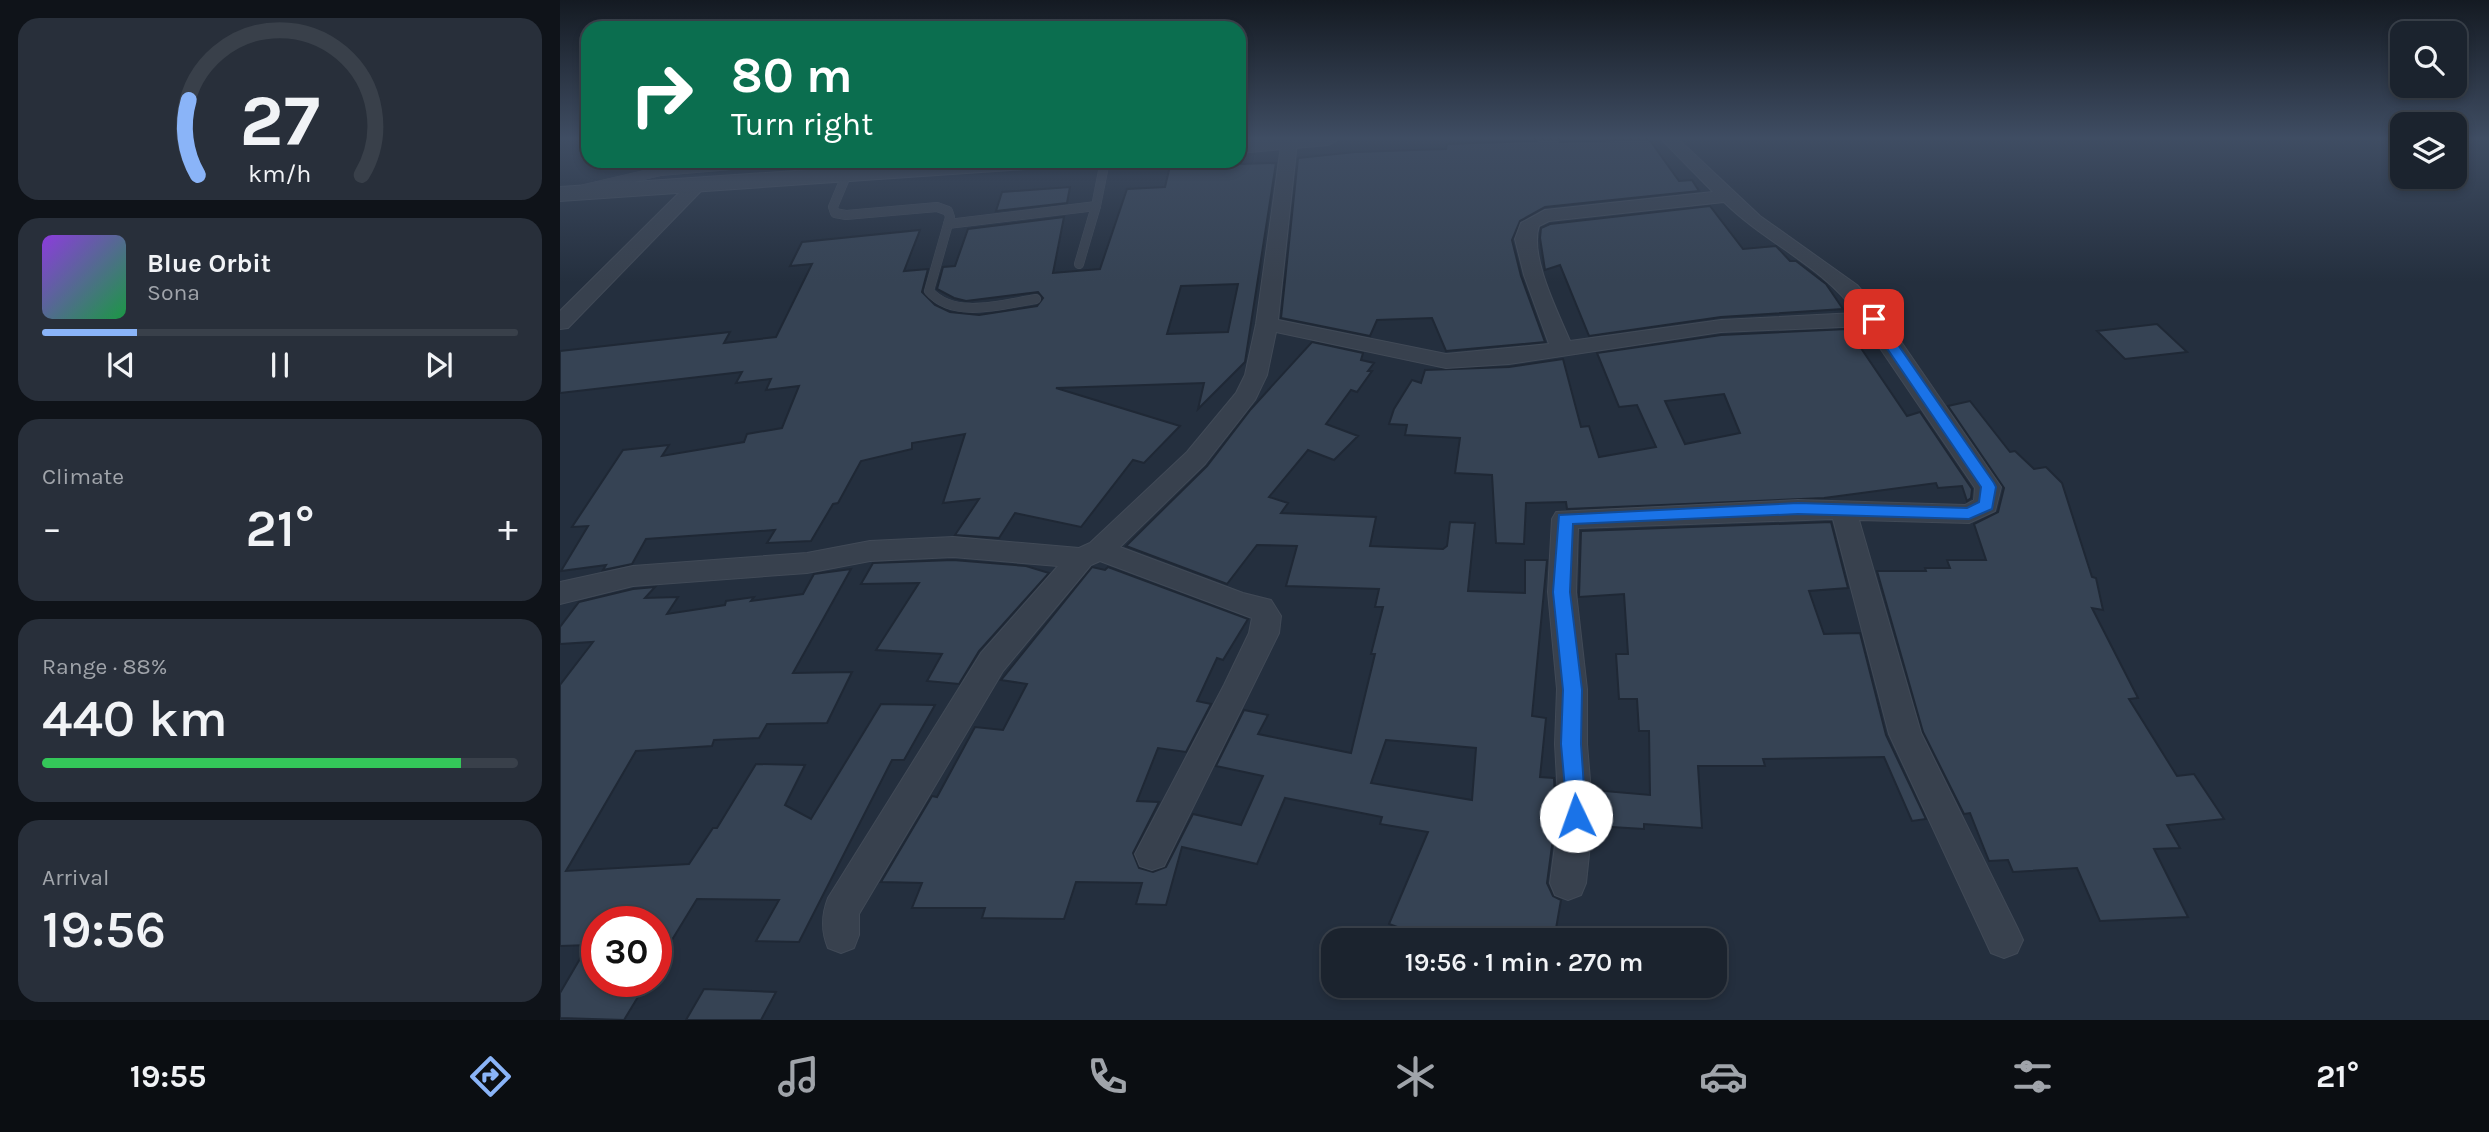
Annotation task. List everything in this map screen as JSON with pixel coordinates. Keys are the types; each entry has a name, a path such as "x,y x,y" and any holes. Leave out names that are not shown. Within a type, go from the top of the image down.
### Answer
{"street":[{"path":"565,193 685,187"},
{"path":"560,323 695,187"},
{"path":"841,935 841,911 992,662 1091,554 1196,458 1247,395 1256,375 1267,324 1283,187"},
{"path":"1568,883 1576,816 1571,744 1572,690 1562,592 1565,519 1843,509 1969,514 1986,505 1990,496 1989,487 1874,319 1850,289 1754,220 1717,187"},
{"path":"1561,348 1525,239 1531,223 1545,216 1727,196"},
{"path":"1267,324 1446,360 1509,357 1721,326 1874,319"},
{"path":"1843,509 1905,734 2004,940"},
{"path":"560,593 633,576 807,563 870,551 953,547 1091,554 1261,608 1268,617 1264,634 1152,854"}],"lane":[{"path":"565,193 587,187"},
{"path":"842,187 833,207 835,213 846,215 937,207 948,211 948,224 929,291 942,305 956,308 1036,299"},
{"path":"1079,264 1100,187"},
{"path":"948,224 1096,206"}],"building":[{"path":"1070,187 1067,203 996,211 1002,192"},
{"path":"1272,187 1245,362 1198,409 1204,383 1056,388 1180,426 1144,463 1133,460 1081,527 1015,513 999,538 955,535 979,499 943,503 965,434 912,443 912,449 861,461 838,503 833,504 811,541 767,543 775,530 646,539 632,564 603,570 606,565 561,571 588,526 572,527 623,450 669,445 662,456 744,442 747,434 782,428 799,386 766,390 771,379 736,383 742,372 560,393 560,351 730,332 724,343 776,337 812,264 790,266 802,242 920,230 904,271 928,269 922,292 935,305 950,312 979,315 1037,306 1043,298 1038,292 966,301 937,289 943,267 955,266 968,229 1064,217 1053,273 1100,269 1127,189","holes":["1238,284 1228,332 1167,334 1181,286"]},
{"path":"1295,187 1696,187 1699,191 1545,207 1520,221 1512,240 1521,276 1545,342 1446,351 1432,318 1377,320 1370,336 1281,318"},
{"path":"1710,206 1743,249 1776,246 1790,261 1796,261 1826,284 1843,309 1721,317 1589,336 1560,265 1545,270 1541,228 1550,224"},
{"path":"2157,324 2187,352 2125,359 2097,331"},
{"path":"1848,329 1907,416 1920,412 1972,489 1971,498 1967,501 1962,486 1938,488 1936,483 1824,498 1567,509 1566,502 1526,503 1524,544 1496,543 1492,475 1455,473 1460,438 1405,435 1407,425 1389,424 1394,409 1412,380 1421,383 1425,370 1509,367 1563,359 1581,427 1589,426 1599,457 1656,447 1637,405 1619,407 1597,353 1721,335","holes":["1724,394 1740,433 1685,444 1665,401"]},
{"path":"1312,342 1363,353 1361,360 1374,363 1368,371 1372,371 1357,392 1351,390 1326,424 1358,436 1334,460 1308,450 1269,497 1288,503 1281,513 1376,517 1370,546 1443,549 1447,546 1450,522 1475,523 1468,591 1525,593 1525,560 1547,560 1532,716 1546,718 1540,777 1554,778 1556,816 1547,883 1553,896 1561,900 1556,928 1400,928 1389,924 1428,832 1380,824 1382,817 1285,798 1257,864 1182,847 1166,905 1136,904 1142,883 1076,882 1064,919 982,918 985,908 912,908 922,883 881,882 932,796 937,797 975,727 1003,730 1027,684 1001,680 1092,567 1105,570 1108,567 1248,619 1223,660 1217,658 1197,701 1211,704 1186,752 1158,748 1137,801 1159,802 1133,853 1139,868 1153,872 1166,867 1193,814 1241,825 1263,776 1216,766 1244,710 1268,715 1258,734 1351,753 1375,654 1371,654 1383,607 1375,607 1379,589 1286,586 1297,546 1257,545 1227,584 1126,546 1207,466 1251,409","holes":["1386,740 1476,748 1472,800 1371,783"]},
{"path":"1970,401 2010,452 2015,451 2034,469 2046,467 2062,483 2092,577 2096,578 2103,610 2092,608 2138,698 2129,699 2177,776 2194,774 2224,819 2167,825 2180,848 2154,849 2188,917 2100,921 2077,868 2013,872 2008,860 1989,861 1970,813 1964,814 1923,732 1877,571 1926,571 1925,568 1950,568 1947,560 1986,560 1974,524 1998,512 2004,488 1948,406"},
{"path":"1831,522 1848,588 1809,591 1824,634 1860,633 1886,735 1926,819 1912,821 1884,757 1763,759 1765,766 1698,766 1702,828 1644,824 1644,829 1595,826 1593,790 1650,795 1649,731 1639,731 1637,699 1619,699 1616,654 1628,654 1624,594 1579,597 1581,531"},
{"path":"953,560 1026,566 1049,573 979,651 959,684 927,681 942,654 876,650 919,583 861,584 873,563"},
{"path":"851,569 793,673 852,672 827,723 767,724 759,738 714,740 712,746 636,751 566,871 689,864 713,828 717,828 756,764 805,765 785,805 811,819 881,704 935,705 904,760 892,760 799,942 756,941 779,900 697,899 672,940 672,906 581,906 581,945 560,946 560,685 593,642 560,644 560,627 579,602 633,589 655,587 645,598 678,597 667,614 725,605 726,601 754,597 751,601 803,594 814,574"},
{"path":"581,957 581,997 638,997 624,1020 560,1018 560,993"},
{"path":"704,989 776,992 761,1020 686,1020"}],"route":[{"path":"1576,816 1571,744 1572,690 1562,592 1565,519 1798,509 1969,514 1986,505 1990,496 1989,487 1874,319"}]}
